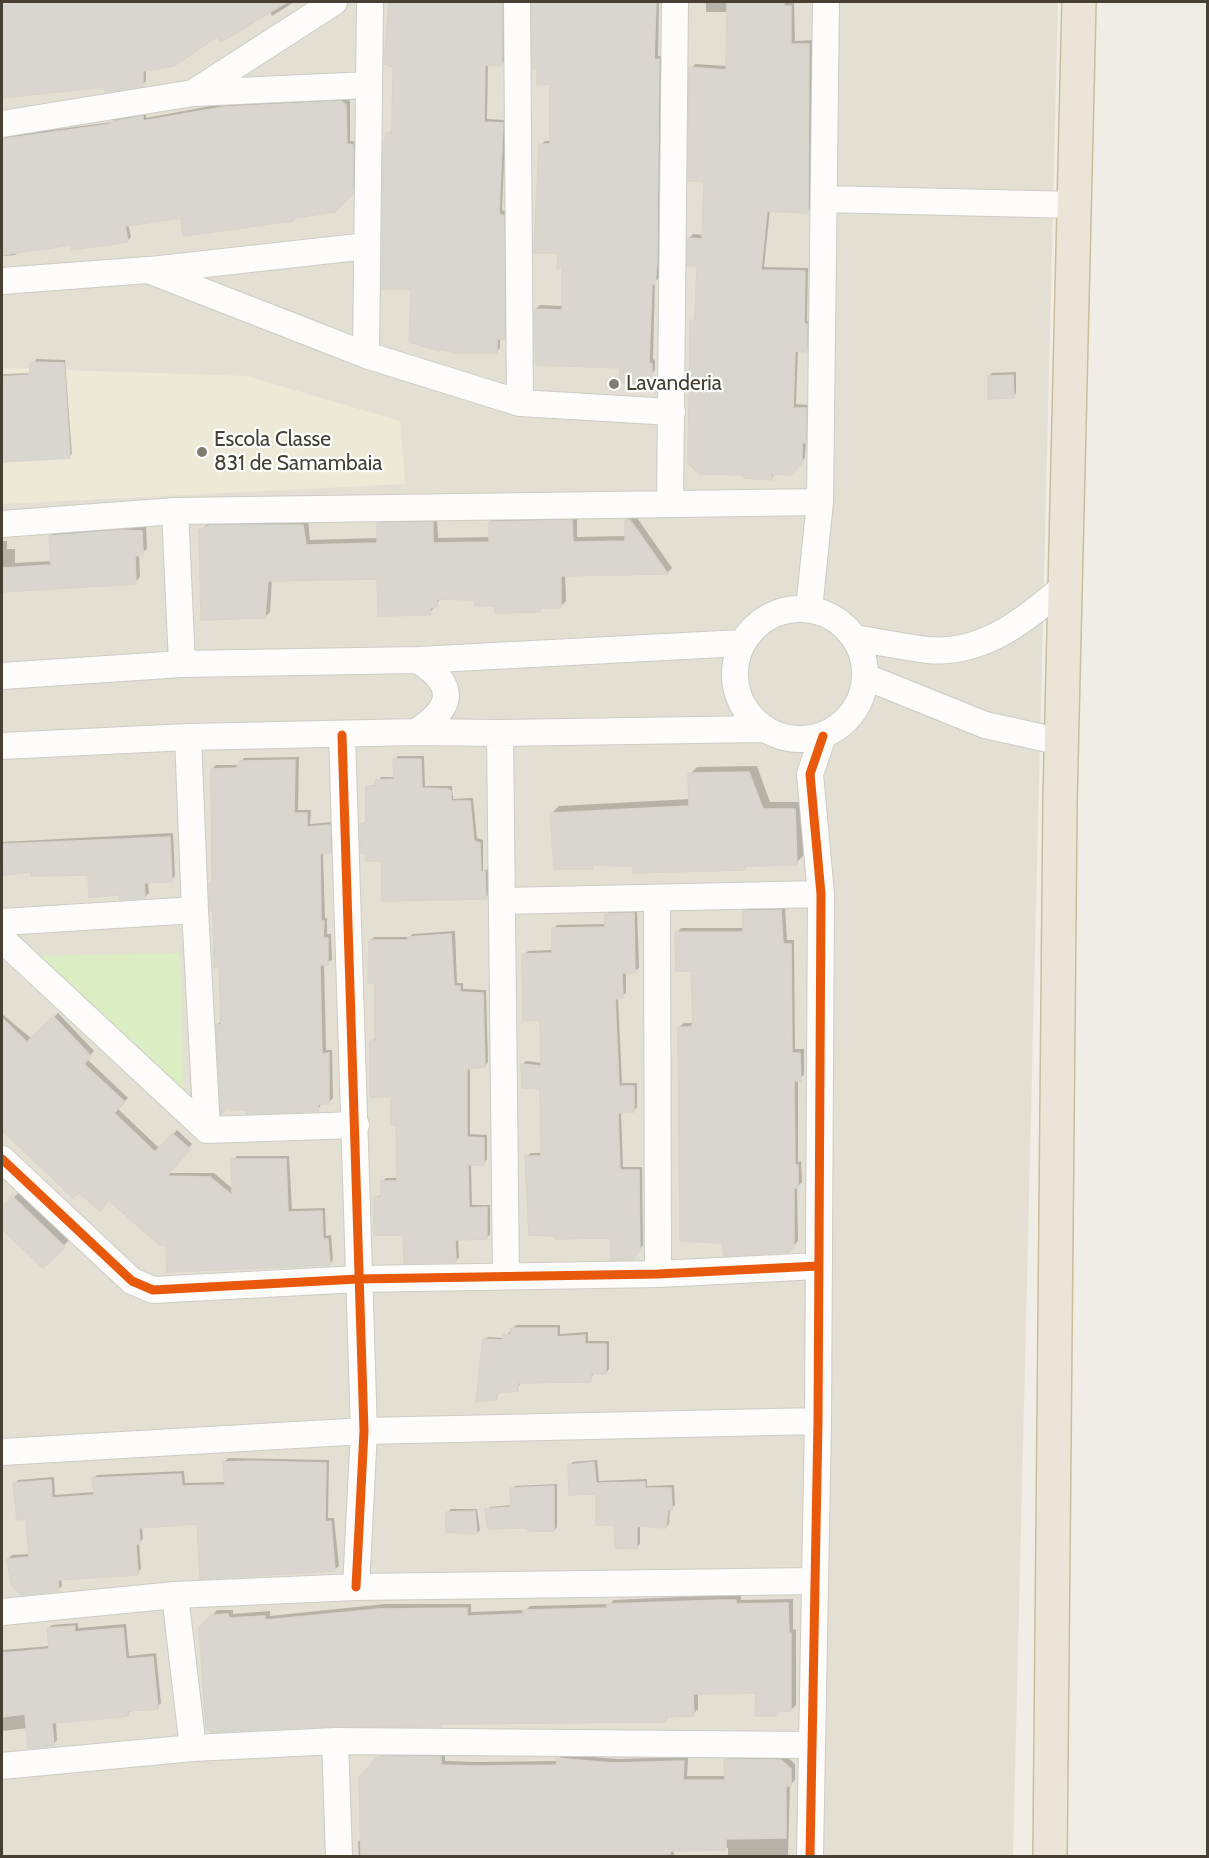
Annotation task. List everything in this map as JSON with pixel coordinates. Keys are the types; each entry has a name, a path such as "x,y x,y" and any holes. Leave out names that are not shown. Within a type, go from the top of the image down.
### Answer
{"highway":[{"path":"1050,1857 1062,742 1079,2"}],"street":[{"path":"193,93 334,2"},
{"path":"366,355 370,2"},
{"path":"517,2 520,403"},
{"path":"670,504 675,2"},
{"path":"809,609 820,502 826,2"},
{"path":"2,124 193,93 368,85"},
{"path":"824,199 1076,205"},
{"path":"2,281 148,270 366,246"},
{"path":"148,270 366,355 520,403 672,412"},
{"path":"2,524 175,511 820,502"},
{"path":"175,511 182,664"},
{"path":"854,638 930,650 956,649 983,643 1011,628 1067,584"},
{"path":"809,609 835,619 854,638 863,657 866,677 862,696 853,713 840,726 823,736 789,739 763,729 749,716 738,699 734,680 735,661 741,643 759,622 782,611 809,609"},
{"path":"2,676 182,664 418,660 741,643"},
{"path":"416,732 436,719 444,710 446,699 437,673 418,660"},
{"path":"866,677 986,725 1062,742"},
{"path":"2,746 188,737 416,732 763,729"},
{"path":"500,733 506,1276"},
{"path":"342,735 364,1431 356,1587"},
{"path":"810,1857 818,1421 821,894 810,774 823,736"},
{"path":"188,737 207,1130"},
{"path":"789,739 810,774"},
{"path":"503,901 821,894"},
{"path":"657,898 658,1274"},
{"path":"2,922 195,910"},
{"path":"2,939 207,1130 356,1125"},
{"path":"2,1159 132,1281 153,1290 358,1279 658,1274 818,1266"},
{"path":"2,1452 364,1431 818,1421"},
{"path":"2,1612 176,1595 356,1587 814,1581"},
{"path":"176,1595 193,1748"},
{"path":"2,1766 193,1748 334,1741 812,1745"},
{"path":"334,1741 339,1857"}],"shaded area":[{"path":"2,2 1058,2 1013,1856 2,1856"},
{"name":"Escola Classe 831 de Samambaia","path":"2,368 246,376 400,421 405,484 2,504"}],"green space":[{"path":"180,953 184,1103 37,956"}],"building":[{"path":"2,2 287,2 221,42 217,37 174,66 143,71 143,86 105,92 104,87 2,98"},
{"path":"389,2 502,2 502,66 485,65 484,122 503,123 499,214 504,216 505,339 497,339 497,353 458,353 438,349 439,351 409,342 411,289 382,289 383,148 386,133 392,133 393,67 384,64"},
{"path":"532,2 656,2 654,60 659,59 657,263 655,284 652,284 649,363 652,364 652,376 645,384 619,383 620,368 536,365 534,309 562,310 562,267 557,268 558,253 534,253 539,144 550,144 550,84 537,85 537,68 532,68"},
{"path":"727,2 784,2 784,6 791,6 791,44 809,44 808,213 767,211 761,270 805,271 804,324 807,324 807,352 795,351 793,408 806,408 806,443 802,443 802,463 790,475 771,474 772,480 744,478 743,475 699,474 688,463 690,322 695,319 697,266 687,265 688,238 702,239 704,181 688,181 689,67 726,70"},
{"path":"341,101 346,105 347,144 353,145 353,193 335,212 294,218 294,221 183,236 181,218 125,226 128,242 72,250 71,245 2,255 2,139 111,124 111,122 143,116 143,121 223,107"},
{"path":"31,362 64,363 70,458 2,462 2,377 29,375"},
{"path":"1013,375 1014,398 988,399 988,376"},
{"path":"572,520 573,542 625,541 625,520 630,520 668,574 561,576 561,608 541,608 540,612 495,613 495,606 475,606 475,600 437,599 437,607 430,608 430,615 378,616 377,579 268,581 265,618 201,620 199,530 211,525 303,525 306,545 377,543 377,523 433,522 433,543 489,542 489,522"},
{"path":"120,530 142,531 143,555 135,556 136,584 2,592 2,568 51,565 49,536"},
{"path":"393,759 421,759 422,788 448,789 451,791 451,801 470,801 474,841 480,843 481,873 485,871 486,899 382,901 382,861 366,861 366,853 361,853 360,824 366,823 366,786 375,786 376,780 394,779"},
{"path":"295,760 294,813 307,813 307,827 330,825 331,853 320,854 321,921 324,921 323,938 328,938 328,965 320,965 322,1054 329,1053 329,1104 318,1104 318,1111 246,1114 246,1110 230,1110 230,1104 221,1115 216,1024 221,1025 219,965 214,968 213,911 210,911 209,884 212,884 211,769 237,768 239,761"},
{"path":"749,772 763,809 795,809 797,865 745,866 745,870 633,873 632,866 592,865 593,869 554,869 550,813 689,806 688,773"},
{"path":"170,837 172,882 144,883 145,898 120,900 120,895 89,897 88,875 31,876 31,872 3,875 2,844"},
{"path":"781,910 783,944 791,944 792,1053 800,1053 801,1081 794,1081 795,1165 798,1165 798,1188 794,1188 794,1247 789,1252 724,1256 722,1243 680,1241 678,1027 691,1027 693,1023 691,971 676,971 675,932 743,932 743,911"},
{"path":"634,913 635,973 622,973 623,998 615,999 619,1086 634,1086 634,1112 618,1113 620,1170 639,1170 640,1250 633,1259 611,1260 611,1238 555,1239 555,1236 529,1235 525,1156 541,1156 540,1089 522,1088 521,1064 541,1066 540,1020 523,1021 522,954 552,953 552,928 605,927 605,914"},
{"path":"451,934 454,986 460,986 460,992 483,993 485,1067 467,1069 467,1137 484,1138 484,1165 468,1165 469,1208 487,1207 487,1239 455,1240 456,1262 404,1263 403,1235 374,1235 374,1197 381,1197 381,1181 397,1181 396,1125 391,1125 391,1097 370,1097 370,1041 375,1041 375,983 368,983 369,940 408,940 408,937"},
{"path":"53,1016 91,1056 84,1064 125,1102 114,1113 155,1152 172,1133 190,1149 167,1176 210,1177 232,1195 231,1159 286,1159 288,1212 322,1211 323,1239 328,1239 330,1265 167,1272 166,1245 159,1245 109,1200 100,1211 79,1193 73,1198 2,1130 2,1018 27,1042"},
{"path":"12,1196 65,1247 43,1268 2,1229 2,1208"},
{"path":"511,1328 557,1328 557,1337 585,1335 585,1344 606,1344 606,1374 591,1374 591,1382 518,1383 518,1391 497,1393 497,1400 476,1402 483,1339 503,1340 503,1335 511,1334"},
{"path":"223,1462 326,1463 325,1522 331,1521 335,1571 200,1579 197,1524 139,1528 140,1544 136,1544 138,1575 58,1580 59,1591 22,1595 11,1584 7,1559 29,1557 26,1519 17,1520 13,1483 51,1480 52,1498 94,1495 92,1478 181,1474 182,1486 225,1485"},
{"path":"594,1462 596,1483 645,1482 645,1488 671,1488 672,1510 668,1510 666,1528 637,1526 637,1549 615,1548 614,1525 596,1525 596,1494 569,1495 568,1465"},
{"path":"554,1486 554,1531 530,1531 525,1528 488,1529 485,1509 511,1507 510,1488"},
{"path":"475,1511 477,1534 446,1532 446,1512"},
{"path":"736,1600 736,1604 788,1603 789,1634 791,1633 791,1711 780,1711 776,1716 755,1716 756,1693 693,1694 694,1716 665,1717 666,1722 441,1724 441,1727 334,1726 211,1732 206,1728 199,1627 211,1615 228,1614 229,1618 265,1616 265,1620 379,1609 467,1608 467,1616 523,1614 523,1610 607,1608 607,1604"},
{"path":"75,1626 74,1632 123,1628 126,1659 153,1657 158,1709 128,1711 128,1716 122,1717 52,1723 54,1746 28,1748 25,1714 2,1717 2,1653 49,1649 47,1628"},
{"path":"378,1756 441,1757 441,1765 473,1766 557,1765 556,1758 612,1763 684,1761 683,1780 725,1780 724,1759 781,1760 791,1769 791,1786 786,1786 786,1838 726,1839 726,1850 670,1851 670,1857 361,1857 359,1778"}],"cycle path":[{"path":"342,735 364,1431 356,1587"},
{"path":"810,1856 818,1421 821,894 810,774 823,736"},
{"path":"2,1159 132,1281 153,1290 358,1279 658,1274 818,1266"}],"place":[{"name":"Lavanderia","path":"614,384"},
{"name":"Escola Classe 831 de Samambaia","path":"202,452"}]}
